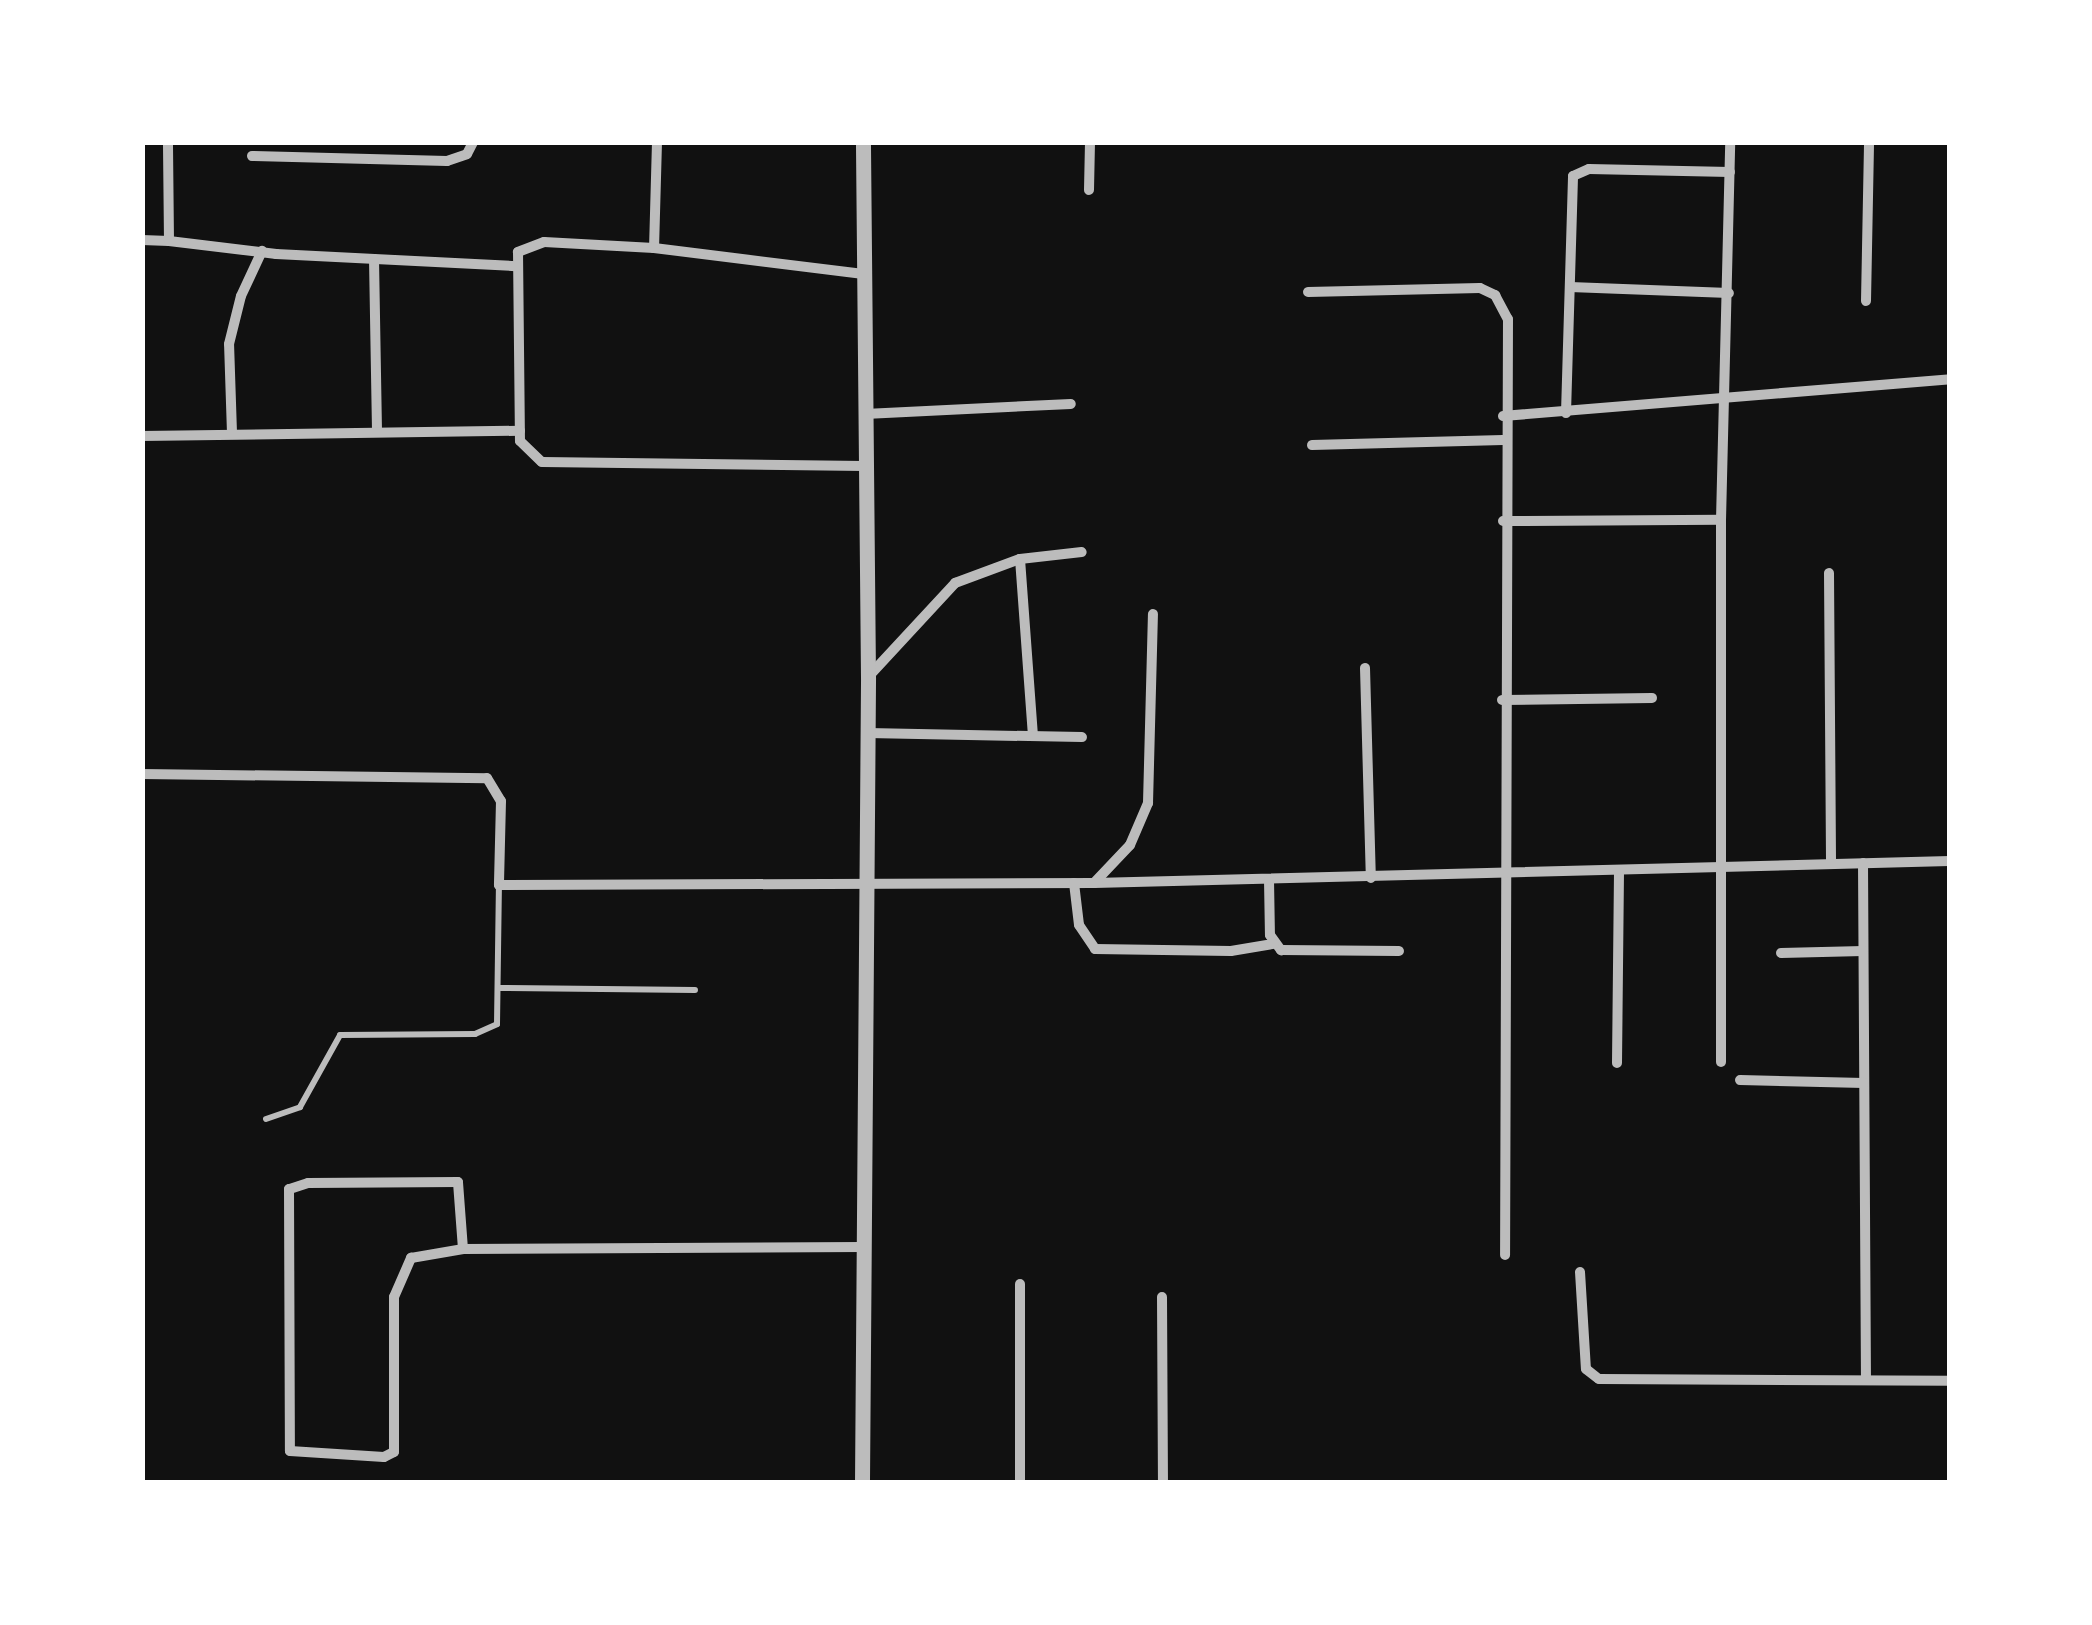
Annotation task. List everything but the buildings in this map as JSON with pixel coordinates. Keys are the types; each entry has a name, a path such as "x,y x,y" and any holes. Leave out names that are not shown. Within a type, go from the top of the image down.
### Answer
{"street":[{"path":"168,142 169,241"},
{"path":"334,155 336,142"},
{"path":"252,156 334,155 447,161 466,154 473,142"},
{"path":"654,248 657,142"},
{"path":"862,1482 868,885 863,142"},
{"path":"1089,190 1090,142"},
{"path":"1721,1062 1721,520 1727,402 1730,142"},
{"path":"1866,302 1870,142"},
{"path":"1566,413 1573,176 1589,170 1730,172"},
{"path":"142,240 516,266"},
{"path":"863,274 654,248 528,243 516,266 520,431 529,454 542,462 864,466"},
{"path":"232,434 230,344 241,296 262,251"},
{"path":"374,259 377,432"},
{"path":"1570,286 1729,292"},
{"path":"1308,292 1480,288 1495,294 1508,319 1502,521 1504,1255"},
{"path":"1503,416 1727,402 1950,379"},
{"path":"865,414 1071,404"},
{"path":"142,436 520,431"},
{"path":"1312,445 1503,440"},
{"path":"1502,521 1721,520"},
{"path":"868,677 955,583 1020,560 1082,552"},
{"path":"1020,560 1032,736"},
{"path":"1829,573 1831,863"},
{"path":"1094,884 1130,845 1148,803 1153,614"},
{"path":"1366,668 1372,878"},
{"path":"1502,700 1652,698"},
{"path":"868,733 1082,737"},
{"path":"142,774 487,778 501,801 499,885 1094,884 1619,873 1722,866 1950,861"},
{"path":"1863,863 1866,1380"},
{"path":"1617,1063 1619,873"},
{"path":"1269,880 1273,944"},
{"path":"1074,884 1080,926 1095,950 1230,951 1273,944 1292,951 1398,951"},
{"path":"1781,953 1863,952"},
{"path":"1740,1080 1864,1083"},
{"path":"464,1248 458,1182 308,1183 289,1190 290,1451 384,1457 394,1452 400,1272 411,1258 464,1248 863,1247"},
{"path":"1580,1272 1586,1369 1599,1379 1950,1381"},
{"path":"1020,1284 1020,1482"},
{"path":"1162,1297 1163,1482"}],"lane":[{"path":"266,1119 300,1107 340,1035 488,1032 497,1024 499,885"},
{"path":"500,988 695,990"}]}
